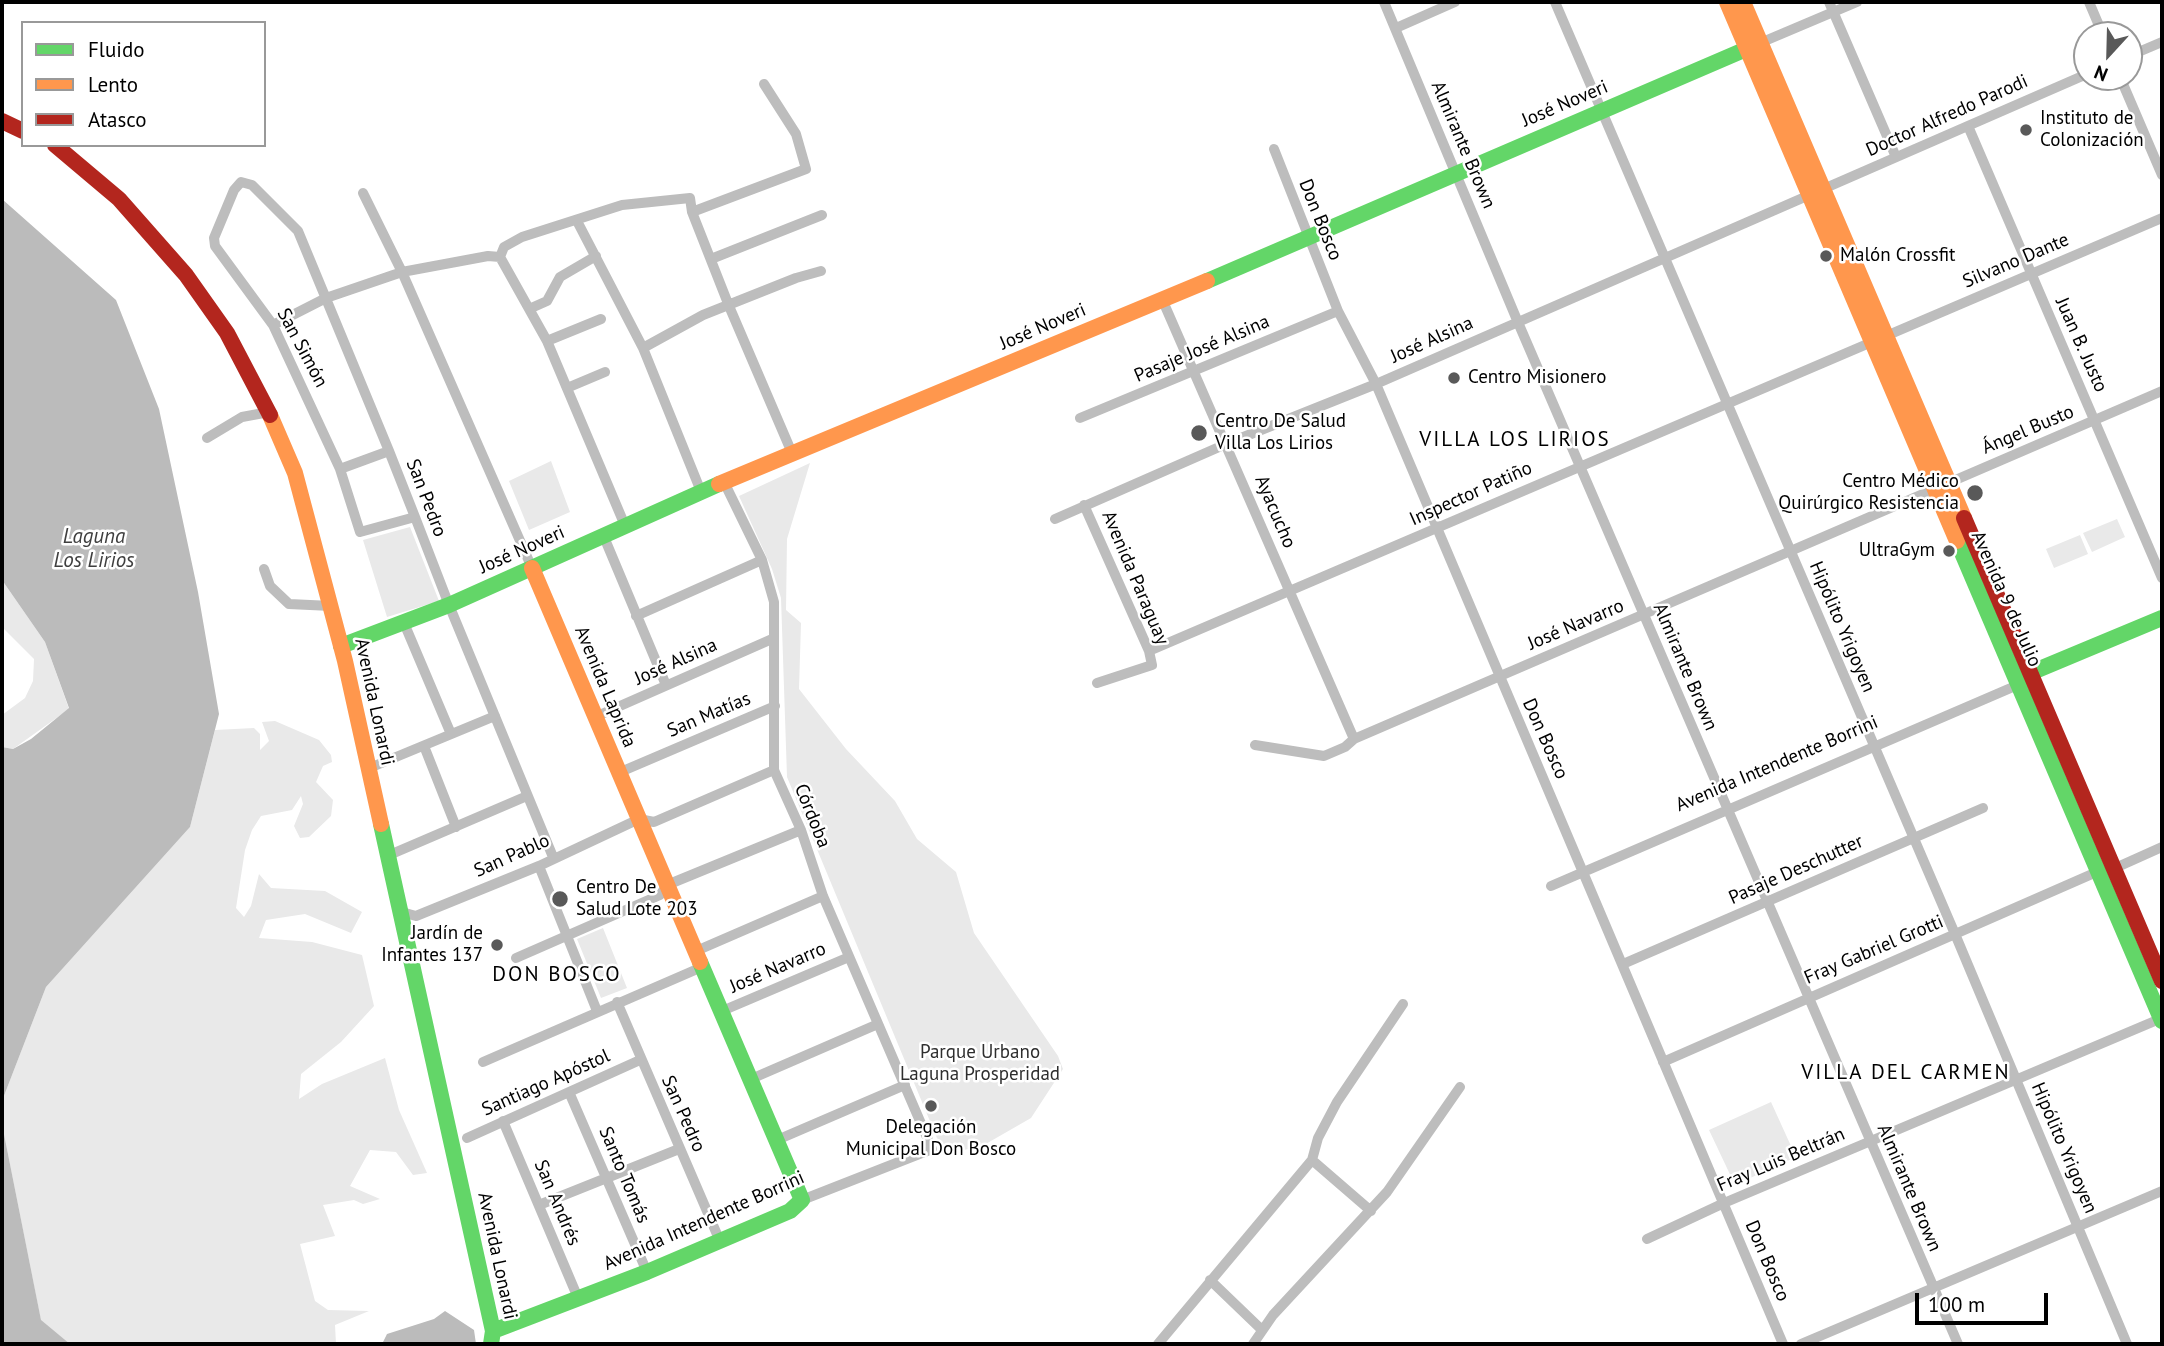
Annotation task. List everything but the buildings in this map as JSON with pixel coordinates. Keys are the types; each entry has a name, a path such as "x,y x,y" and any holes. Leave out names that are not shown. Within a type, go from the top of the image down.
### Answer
{"street":[{"name":"Almirante Brown","path":"1384,2 1517,320 1958,1344"},
{"path":"1396,28 1455,2"},
{"name":"Hipólito Yrigoyen","path":"1555,2 1725,402 1792,552 1872,746 1955,934 2127,1344"},
{"name":"Avenida 9 de Julio","path":"1727,2 1754,46 1940,487 2028,679 2106,870 2162,1019"},
{"name":"Avenida 9 de Julio","path":"1743,2 1754,46"},
{"path":"1754,46 1831,7 1857,2"},
{"path":"2088,2 2097,21"},
{"path":"1831,7 1896,157"},
{"path":"2143,50 2162,42"},
{"name":"José Noveri","path":"341,646 449,606 792,453 1163,299 1307,235 1754,46"},
{"name":"Doctor Alfredo Parodi","path":"1816,193 2073,80"},
{"path":"692,212 806,169 796,134 764,84"},
{"path":"2126,91 2162,175"},
{"path":"2,121 21,130"},
{"name":"Juan B. Justo","path":"1968,126 2162,578"},
{"name":"Avenida Lonardi","path":"57,147 119,199 186,275 227,333 269,412 295,473 341,646 492,1338"},
{"name":"Don Bosco","path":"1274,149 1338,311 1376,384 1783,1344"},
{"name":"San Pedro","path":"234,190 241,183 252,185 294,226 389,451 449,606 553,857"},
{"name":"San Simón","path":"234,190 214,238 215,246 273,325 340,468 360,532 415,517"},
{"name":"José Alsina","path":"1055,519 1226,444 1376,384 1517,320 1816,193"},
{"name":"Avenida Laprida","path":"363,194 402,272 533,568 802,1200"},
{"path":"500,257 504,247 522,237 622,205 690,198 692,212 729,306 792,453"},
{"path":"711,259 822,215"},
{"name":"Silvano Dante","path":"1879,339 2162,218"},
{"path":"577,221 643,348 702,494"},
{"path":"273,325 326,298 402,272 488,256 500,257"},
{"path":"529,309 547,301 560,276 596,256"},
{"path":"500,257 547,341 626,528"},
{"path":"643,348 704,315 796,278 821,271"},
{"name":"Ayacucho","path":"1163,299 1354,739"},
{"name":"Pasaje José Alsina","path":"1080,418 1338,311"},
{"path":"547,341 601,319"},
{"name":"Inspector Patiño","path":"1149,651 1437,529 1725,402 1879,339"},
{"path":"567,388 606,372"},
{"name":"Ángel Busto","path":"1940,487 2162,391"},
{"path":"207,439 242,417 269,412"},
{"path":"340,468 389,451"},
{"name":"Córdoba","path":"725,484 762,561 774,602 774,770 801,830 823,896 932,1149"},
{"name":"José Navarro","path":"1255,744 1324,756 1345,747 1354,739 1940,487"},
{"name":"Avenida Paraguay","path":"1084,505 1149,651 1152,665 1097,683"},
{"path":"604,537 666,685"},
{"path":"636,616 762,561"},
{"path":"264,569 270,586 289,604 331,606"},
{"path":"2028,679 2162,618"},
{"path":"404,623 451,734"},
{"path":"2028,679 2162,628"},
{"name":"José Alsina","path":"595,717 772,639"},
{"name":"Avenida Intendente Borrini","path":"1551,886 2028,679"},
{"name":"San Matías","path":"618,773 775,706"},
{"path":"367,769 495,716"},
{"path":"424,746 456,827"},
{"name":"San Pablo","path":"398,911 416,916 539,866 553,857 639,819 654,822 774,770"},
{"path":"387,856 527,796"},
{"name":"Pasaje Deschutter","path":"1623,964 1983,808"},
{"path":"516,958 660,895 667,885 801,830"},
{"name":"Fray Gabriel Grotti","path":"1664,1062 1809,997 2162,847"},
{"path":"539,866 565,937 597,1011"},
{"name":"Avenida 9 de Julio","path":"2106,870 2162,981"},
{"path":"696,951 823,896"},
{"name":"José Navarro","path":"722,1011 849,957"},
{"path":"483,1062 702,967"},
{"name":"San Pedro","path":"617,1002 719,1239"},
{"path":"1158,1344 1312,1160 1318,1138 1337,1102 1403,1004"},
{"name":"Fray Luis Beltrán","path":"1647,1239 1724,1203 2162,1019"},
{"path":"751,1079 878,1024"},
{"name":"Santiago Apóstol","path":"467,1138 640,1060"},
{"path":"777,1140 905,1085"},
{"path":"1253,1344 1273,1315 1388,1192 1460,1087"},
{"name":"Santo Tomás","path":"569,1092 647,1272"},
{"name":"San Andrés","path":"503,1121 579,1298"},
{"path":"539,1205 679,1149"},
{"name":"Avenida Intendente Borrini","path":"492,1338 579,1298 790,1211 802,1200 932,1149"},
{"path":"1312,1160 1371,1211"},
{"path":"1801,1344 2162,1191"},
{"path":"1210,1280 1262,1330"}],"green space":[{"path":"551,461 570,512 529,530 509,481"},
{"name":"Parque Urbano Laguna Prosperidad","path":"810,463 787,539 786,610 801,623 799,689 846,749 895,801 917,839 956,872 974,933 1058,1056 1063,1069 1031,1118 984,1145 944,1155 787,777 781,598 772,569 739,496"},
{"path":"2117,519 2125,537 2092,552 2083,533"},
{"path":"410,527 439,601 387,617 363,540"},
{"path":"2080,535 2088,554 2054,568 2046,549"},
{"path":"2,580 45,642 69,709 13,749 2,747 2,715 25,698 33,681 34,659 2,627"},
{"path":"275,721 319,740 331,755 332,762 323,766 316,782 333,800 331,816 309,837 300,838 294,826 303,804 301,796 292,810 261,816 252,830 245,850 236,908 244,917 251,906 259,874 271,888 325,891 362,912 351,933 305,914 266,920 259,938 312,942 362,955 374,1006 341,1042 301,1074 299,1099 322,1084 385,1058 399,1110 427,1173 413,1175 396,1152 370,1150 350,1186 380,1199 363,1204 354,1200 323,1205 335,1236 300,1244 315,1301 328,1310 369,1311 335,1325 336,1344 70,1344 41,1321 2,1124 2,1101 46,987 190,827 215,730 254,728 260,734 260,750 269,741 262,722"},
{"path":"603,928 627,988 601,998 577,939"},
{"path":"1771,1102 1796,1157 1735,1185 1709,1130"}],"water":[{"name":"Laguna Los Lirios","path":"2,199 116,300 159,409 198,592 219,714 190,827 46,987 2,1101 2,747 13,749 31,739 69,708 45,642 2,580"},
{"path":"2,1124 41,1320 70,1344 2,1344"},
{"path":"445,1311 474,1330 476,1344 382,1344 387,1334 434,1319"}],"traffic: fast":[{"path":"1207,281 1758,44"},
{"path":"341,646 449,605 719,484"},
{"path":"1957,541 2162,1021"},
{"path":"2022,682 2030,673 2162,618"},
{"path":"381,824 493,1331 491,1344"},
{"path":"493,1331 647,1272 790,1211 802,1200 700,962"}],"traffic: slow":[{"path":"1727,2 1957,541"},
{"path":"1743,2 1964,518"},
{"path":"719,484 1207,281"},
{"path":"270,415 295,473 345,661 381,824"},
{"path":"532,568 700,962"}],"traffic: jam":[{"path":"2,121 21,130"},
{"path":"57,147 119,199 186,275 227,333 270,415"},
{"path":"1964,518 2162,981"}],"place":[{"name":"Instituto de Colonización","path":"2026,130"},
{"name":"Malón Crossfit","path":"1826,256"},
{"name":"Centro Misionero","path":"1454,378"},
{"name":"Centro De Salud Villa Los Lirios","path":"1199,433"},
{"name":"Centro Médico Quirúrgico Resistencia","path":"1975,493"},
{"name":"UltraGym","path":"1949,551"},
{"name":"Centro De Salud Lote 203","path":"560,899"},
{"name":"Jardín de Infantes 137","path":"497,945"},
{"name":"Delegación Municipal Don Bosco","path":"931,1106"}],"district":[{"name":"VILLA LOS LIRIOS","path":"1515,440"},
{"name":"DON BOSCO","path":"557,975"},
{"name":"VILLA DEL CARMEN","path":"1906,1073"}]}
